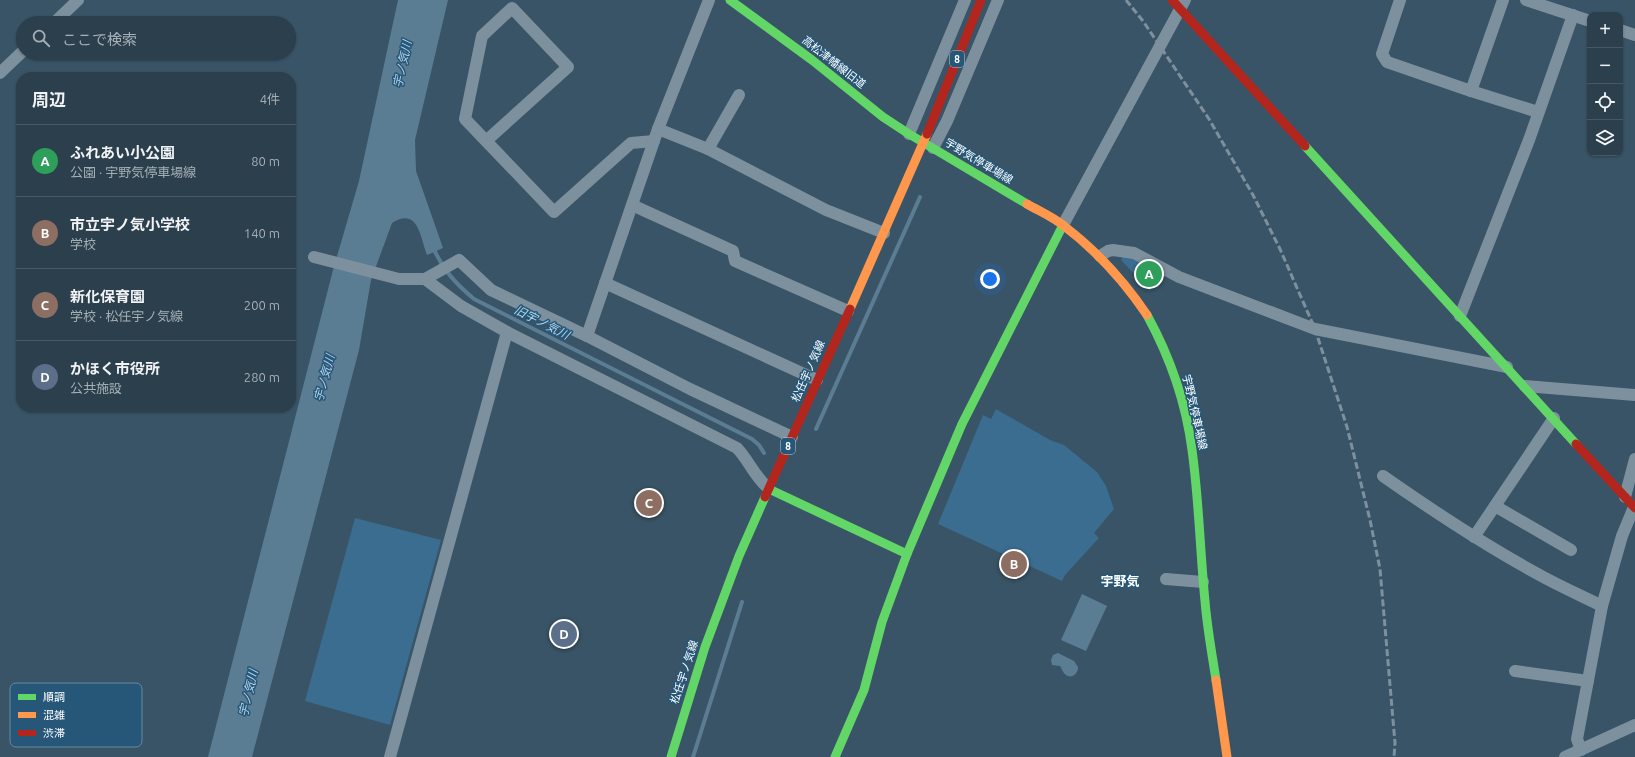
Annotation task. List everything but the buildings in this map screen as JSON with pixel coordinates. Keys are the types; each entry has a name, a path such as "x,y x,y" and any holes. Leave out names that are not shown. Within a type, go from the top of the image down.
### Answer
{"street":[{"path":"61,16 78,0"},
{"path":"587,336 658,129 709,0"},
{"name":"高松津幡線旧道","path":"730,0 812,60 883,117 928,146"},
{"path":"908,134 965,0"},
{"name":"松任宇ノ気線","path":"671,757 714,620 739,556 848,311 884,233 928,146 933,117 981,0"},
{"path":"928,146 948,121 998,0"},
{"path":"1172,0 1183,5 1460,316 1631,504"},
{"path":"1400,0 1382,54 1387,62 1538,112"},
{"path":"1471,91 1503,0"},
{"path":"1526,0 1587,20"},
{"path":"835,757 864,690 882,622 907,554 962,424 1063,225 1183,5"},
{"path":"486,141 568,67 512,8 482,36 465,119 486,141 554,212 631,143 654,141"},
{"path":"1460,316 1538,112 1573,15"},
{"path":"1623,31 1635,35"},
{"path":"0,73 16,58"},
{"path":"708,149 739,95"},
{"path":"658,129 708,149 826,210 884,233"},
{"name":"宇野気停車場線","path":"928,146 1063,225 1100,256 1133,294 1159,337 1181,397 1192,449 1205,603 1227,757"},
{"path":"632,205 733,251 735,262 848,311"},
{"path":"1100,256 1108,251 1134,253 1179,278 1315,329 1507,367"},
{"path":"316,257 399,279 424,279 459,260 491,290 587,336 690,389 792,437"},
{"path":"424,279 461,306 507,332 737,448 746,457 758,480 768,489 907,554"},
{"path":"604,283 817,380"},
{"path":"390,757 507,332"},
{"path":"1524,386 1635,395"},
{"path":"1474,537 1554,418"},
{"path":"1581,750 1577,739 1602,606 1631,504 1635,459"},
{"path":"1383,476 1432,511 1474,537 1536,573 1602,606"},
{"path":"1495,506 1571,550"},
{"path":"1166,580 1203,582"},
{"path":"1515,672 1588,681"},
{"path":"1565,757 1635,725"}],"shaded area":[{"path":"1127,255 1164,272 1150,291 1121,260 1123,256"},
{"path":"996,409 1050,440 1064,445 1097,472 1106,486 1114,509 1094,533 1099,538 1065,575 1062,581 938,524 983,415 991,419"},
{"path":"355,518 441,540 390,725 305,701"}],"water":[{"name":"宇ノ気川","path":"398,0 448,0 415,140 416,171 443,248 427,255 420,232 413,221 401,219 392,223 371,280 359,350 252,757 208,757 333,270 359,181"},
{"path":"1082,594 1107,606 1086,651 1061,640"},
{"path":"1058,653 1074,661 1078,667 1077,672 1074,675 1068,676 1064,673 1060,666 1052,665 1051,660 1053,655"}],"waterway":[{"path":"816,429 920,197"},
{"name":"旧宇ノ気川","path":"433,247 450,276 474,299 752,439 759,445 764,453"},
{"path":"693,757 742,602"}],"railway":[{"path":"1126,0 1143,21 1209,119 1253,195 1280,249 1315,329 1347,427 1370,520 1380,569 1395,743 1394,757"}],"traffic: fast":[{"path":"730,0 812,60 883,117 1027,204"},
{"path":"1305,146 1576,444"},
{"path":"907,554 962,424 1063,225"},
{"path":"1147,315 1170,364 1186,415 1196,488 1206,611 1216,680"},
{"path":"769,489 907,554 882,622 864,690 835,757"},
{"path":"671,757 705,647 739,556 765,497"}],"traffic: slow":[{"path":"850,309 927,134"},
{"path":"1027,204 1060,223 1099,256 1129,290 1147,315"},
{"path":"1216,680 1227,757"}],"traffic: jam":[{"path":"927,134 981,0"},
{"path":"1172,0 1305,146"},
{"path":"765,497 850,309"},
{"path":"1576,444 1635,508"}],"place":[{"name":"ふれあい小公園","path":"1149,274"},
{"name":"新化保育園","path":"649,503"},
{"name":"市立宇ノ気小学校","path":"1014,564"},
{"name":"かほく市役所","path":"564,634"}],"district":[{"name":"宇野気","path":"1120,581"}]}
